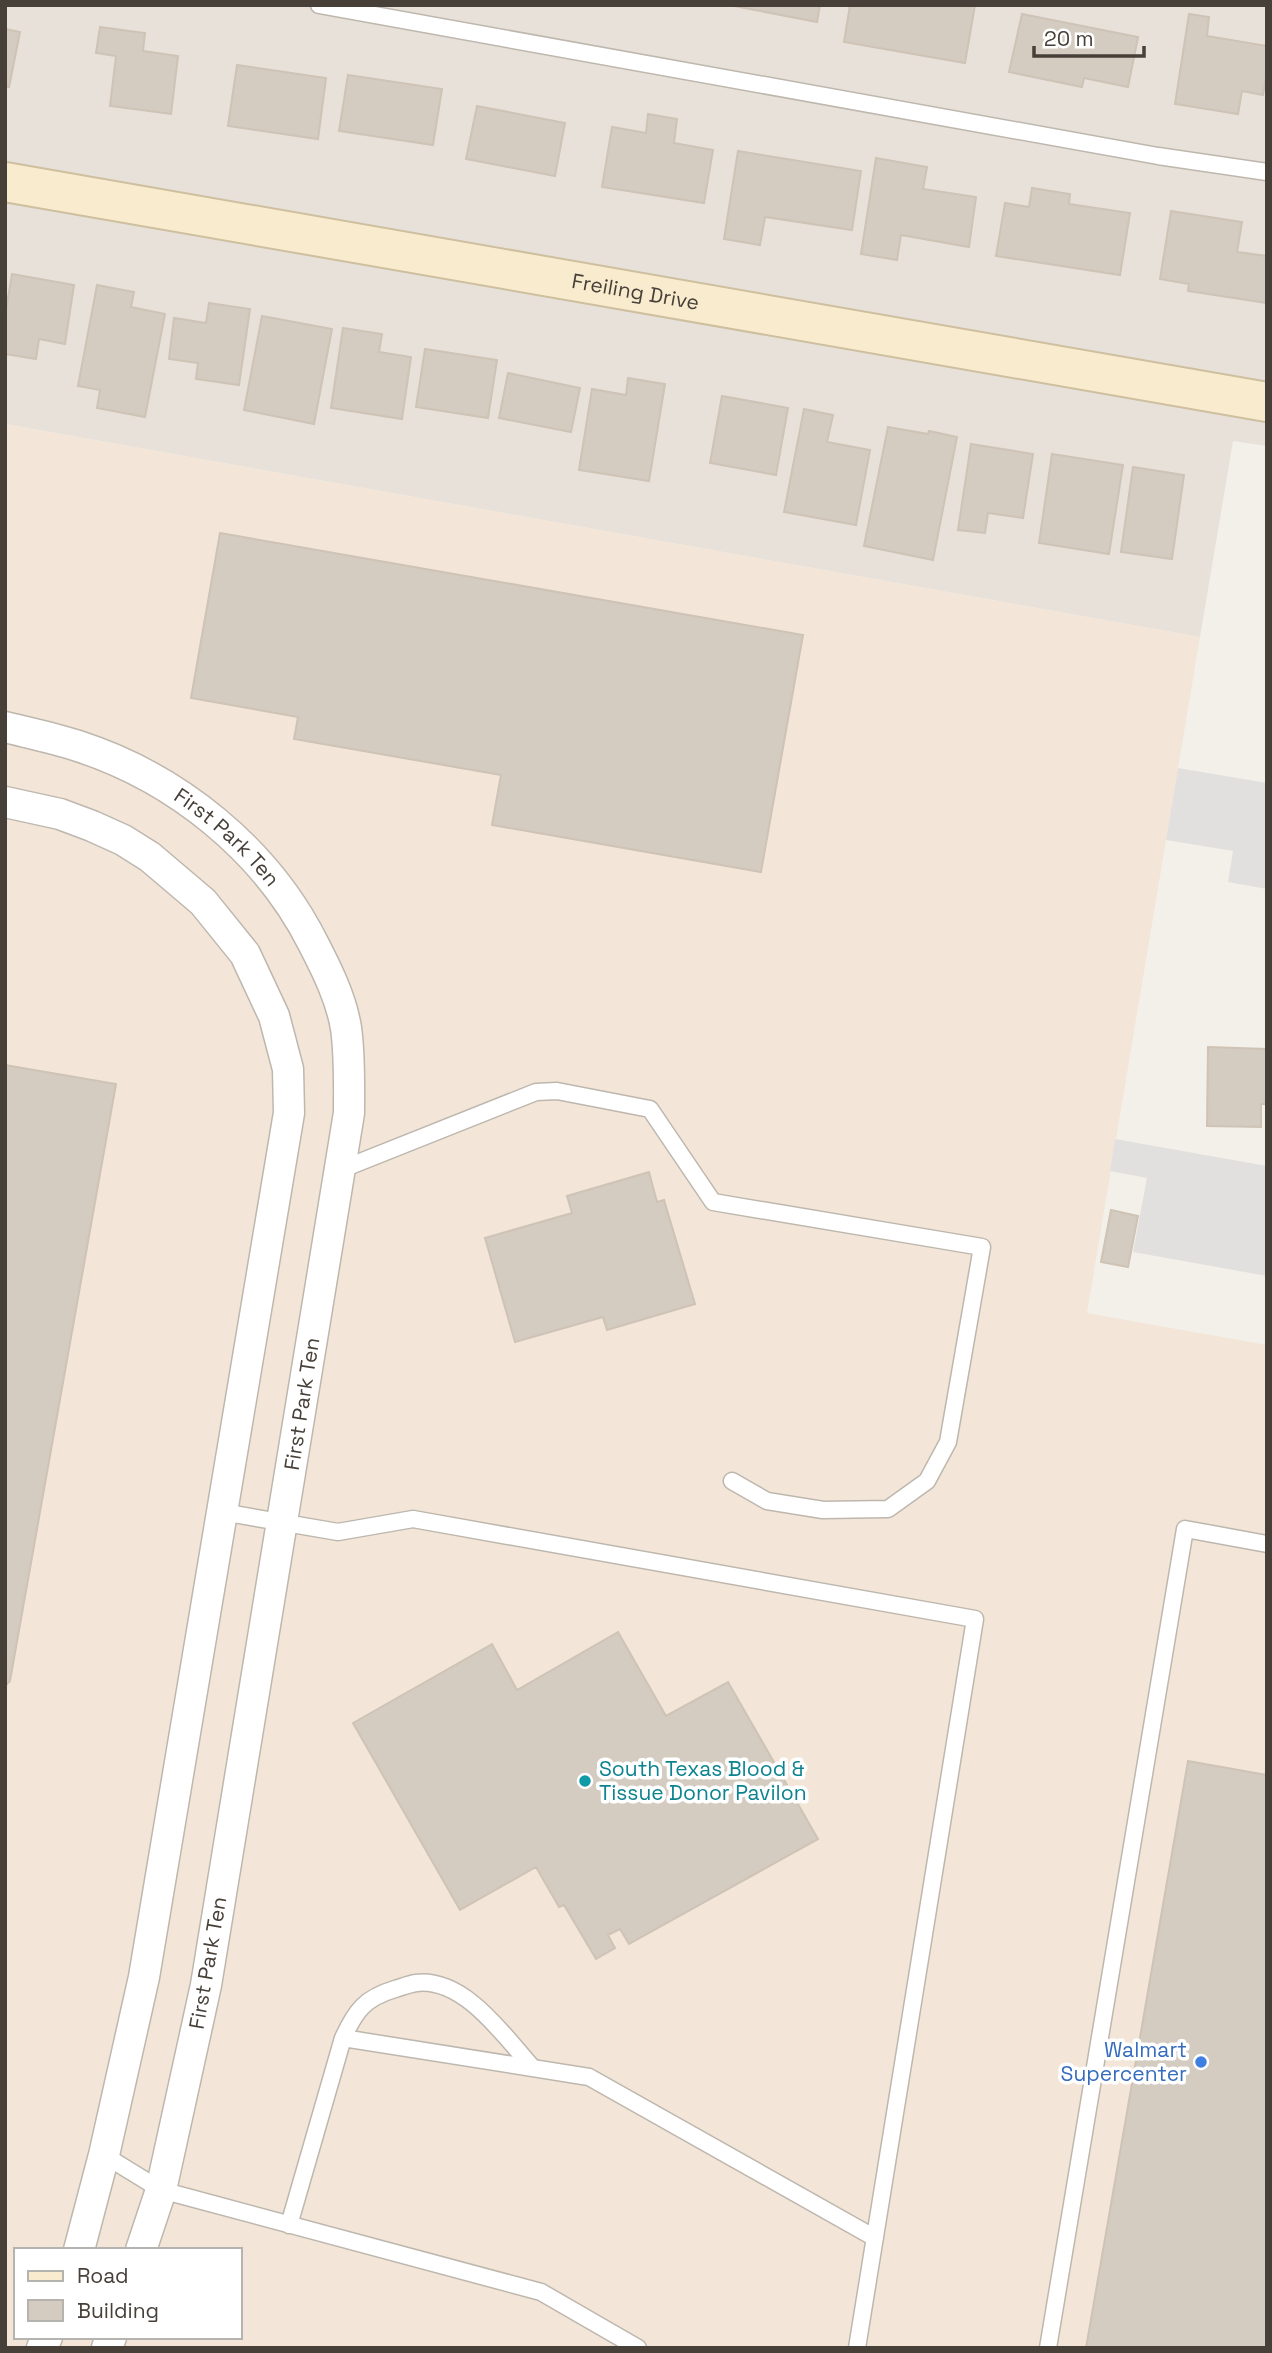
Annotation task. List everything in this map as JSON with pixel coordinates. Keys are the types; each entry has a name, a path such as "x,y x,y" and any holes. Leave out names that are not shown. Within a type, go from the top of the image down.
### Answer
{"street":[{"name":"Freiling Drive","path":"5,182 1267,402"},
{"name":"First Park Ten","path":"5,727 79,746 158,782 190,801 247,850 299,915 338,997 346,1027 349,1113 206,1985 161,2190 142,2248"},
{"path":"5,802 60,814 92,825 150,857 203,901 245,954 274,1016 288,1069 289,1113 144,1978 104,2155 80,2248"}],"lane":[{"path":"319,5 1158,156 1267,172"},
{"path":"340,1170 536,1092 557,1091 650,1109 713,1202 982,1247 948,1442 927,1481 888,1509 823,1510 767,1501 732,1481"},
{"path":"222,1512 338,1532 413,1519 975,1619 857,2348"},
{"path":"1048,2348 1185,1530 1267,1544"},
{"path":"289,2225 343,2038 354,2015 375,1995 417,1983 443,1986 472,2002 534,2068"},
{"path":"343,2038 589,2077 875,2238"},
{"path":"104,2155 161,2190 541,2292 638,2348"}],"shaded area":[{"path":"5,5 1267,5 1267,446 1233,441 1200,637 5,424"},
{"path":"5,424 1200,637 1087,1313 1267,1345 1267,2348 5,2348"},
{"path":"1178,768 1267,783 1267,889 1228,882 1233,851 1166,840"},
{"path":"1115,1139 1267,1166 1267,1276 1133,1252 1147,1178 1110,1171"}],"building":[{"path":"729,5 820,5 817,22"},
{"path":"850,5 975,5 965,63 844,42"},
{"path":"1022,14 1138,37 1128,87 1084,78 1082,87 1009,72"},
{"path":"1189,14 1209,17 1207,36 1267,46 1267,72 1263,95 1242,91 1238,114 1175,104"},
{"path":"100,27 145,33 143,51 178,56 171,114 110,106 116,56 96,53"},
{"path":"5,29 20,32 9,87 5,86"},
{"path":"237,65 326,78 318,139 228,126"},
{"path":"348,75 442,89 433,145 339,131"},
{"path":"477,106 565,123 555,176 466,159"},
{"path":"648,114 677,119 674,143 713,150 704,203 602,187 612,127 646,133"},
{"path":"738,151 861,171 852,230 765,217 760,245 724,239"},
{"path":"876,158 927,167 923,189 976,197 969,247 901,235 897,260 861,254"},
{"path":"1032,188 1070,194 1069,204 1130,213 1120,275 996,256 1005,203 1029,207"},
{"path":"1171,211 1242,222 1237,252 1267,256 1267,303 1188,291 1189,284 1160,279"},
{"path":"12,274 74,285 65,344 39,339 36,359 5,354 5,316"},
{"path":"97,285 134,292 131,307 165,314 145,417 97,408 100,390 78,386"},
{"path":"209,303 250,309 239,385 196,379 198,363 169,359 174,318 206,323"},
{"path":"262,316 332,329 314,424 244,410"},
{"path":"343,328 382,334 379,352 411,357 402,419 331,408"},
{"path":"425,349 497,360 488,418 416,407"},
{"path":"508,373 580,388 571,432 499,418"},
{"path":"628,378 665,384 649,481 579,470 592,389 626,395"},
{"path":"722,396 788,408 776,475 710,463"},
{"path":"804,409 833,415 827,442 870,450 856,525 784,512"},
{"path":"888,427 957,437 933,560 864,546"},
{"path":"971,444 1033,454 1023,518 988,513 985,533 958,530"},
{"path":"1052,454 1123,465 1109,554 1039,543"},
{"path":"1133,467 1184,475 1172,559 1121,552"},
{"path":"220,533 803,635 761,872 492,825 501,775 294,739 298,717 191,698"},
{"path":"1208,1047 1267,1049 1267,1104 1261,1104 1261,1127 1207,1126"},
{"path":"5,1065 116,1084 10,1681 5,1686"},
{"path":"649,1172 657,1202 664,1200 695,1304 607,1330 603,1317 515,1342 485,1238 572,1213 567,1196"},
{"path":"1111,1210 1138,1216 1128,1267 1101,1262"},
{"name":"South Texas Blood & Tissue Donor Pavilon","path":"618,1632 666,1716 728,1682 818,1839 629,1944 620,1929 608,1935 615,1948 596,1959 564,1905 559,1907 536,1867 460,1910 353,1723 492,1644 517,1690"},
{"name":"Walmart Supercenter","path":"1188,1761 1267,1775 1267,2348 1086,2348"}],"place":[{"name":"South Texas Blood & Tissue Donor Pavilon","path":"585,1781"},
{"name":"Walmart Supercenter","path":"1201,2062"}]}
